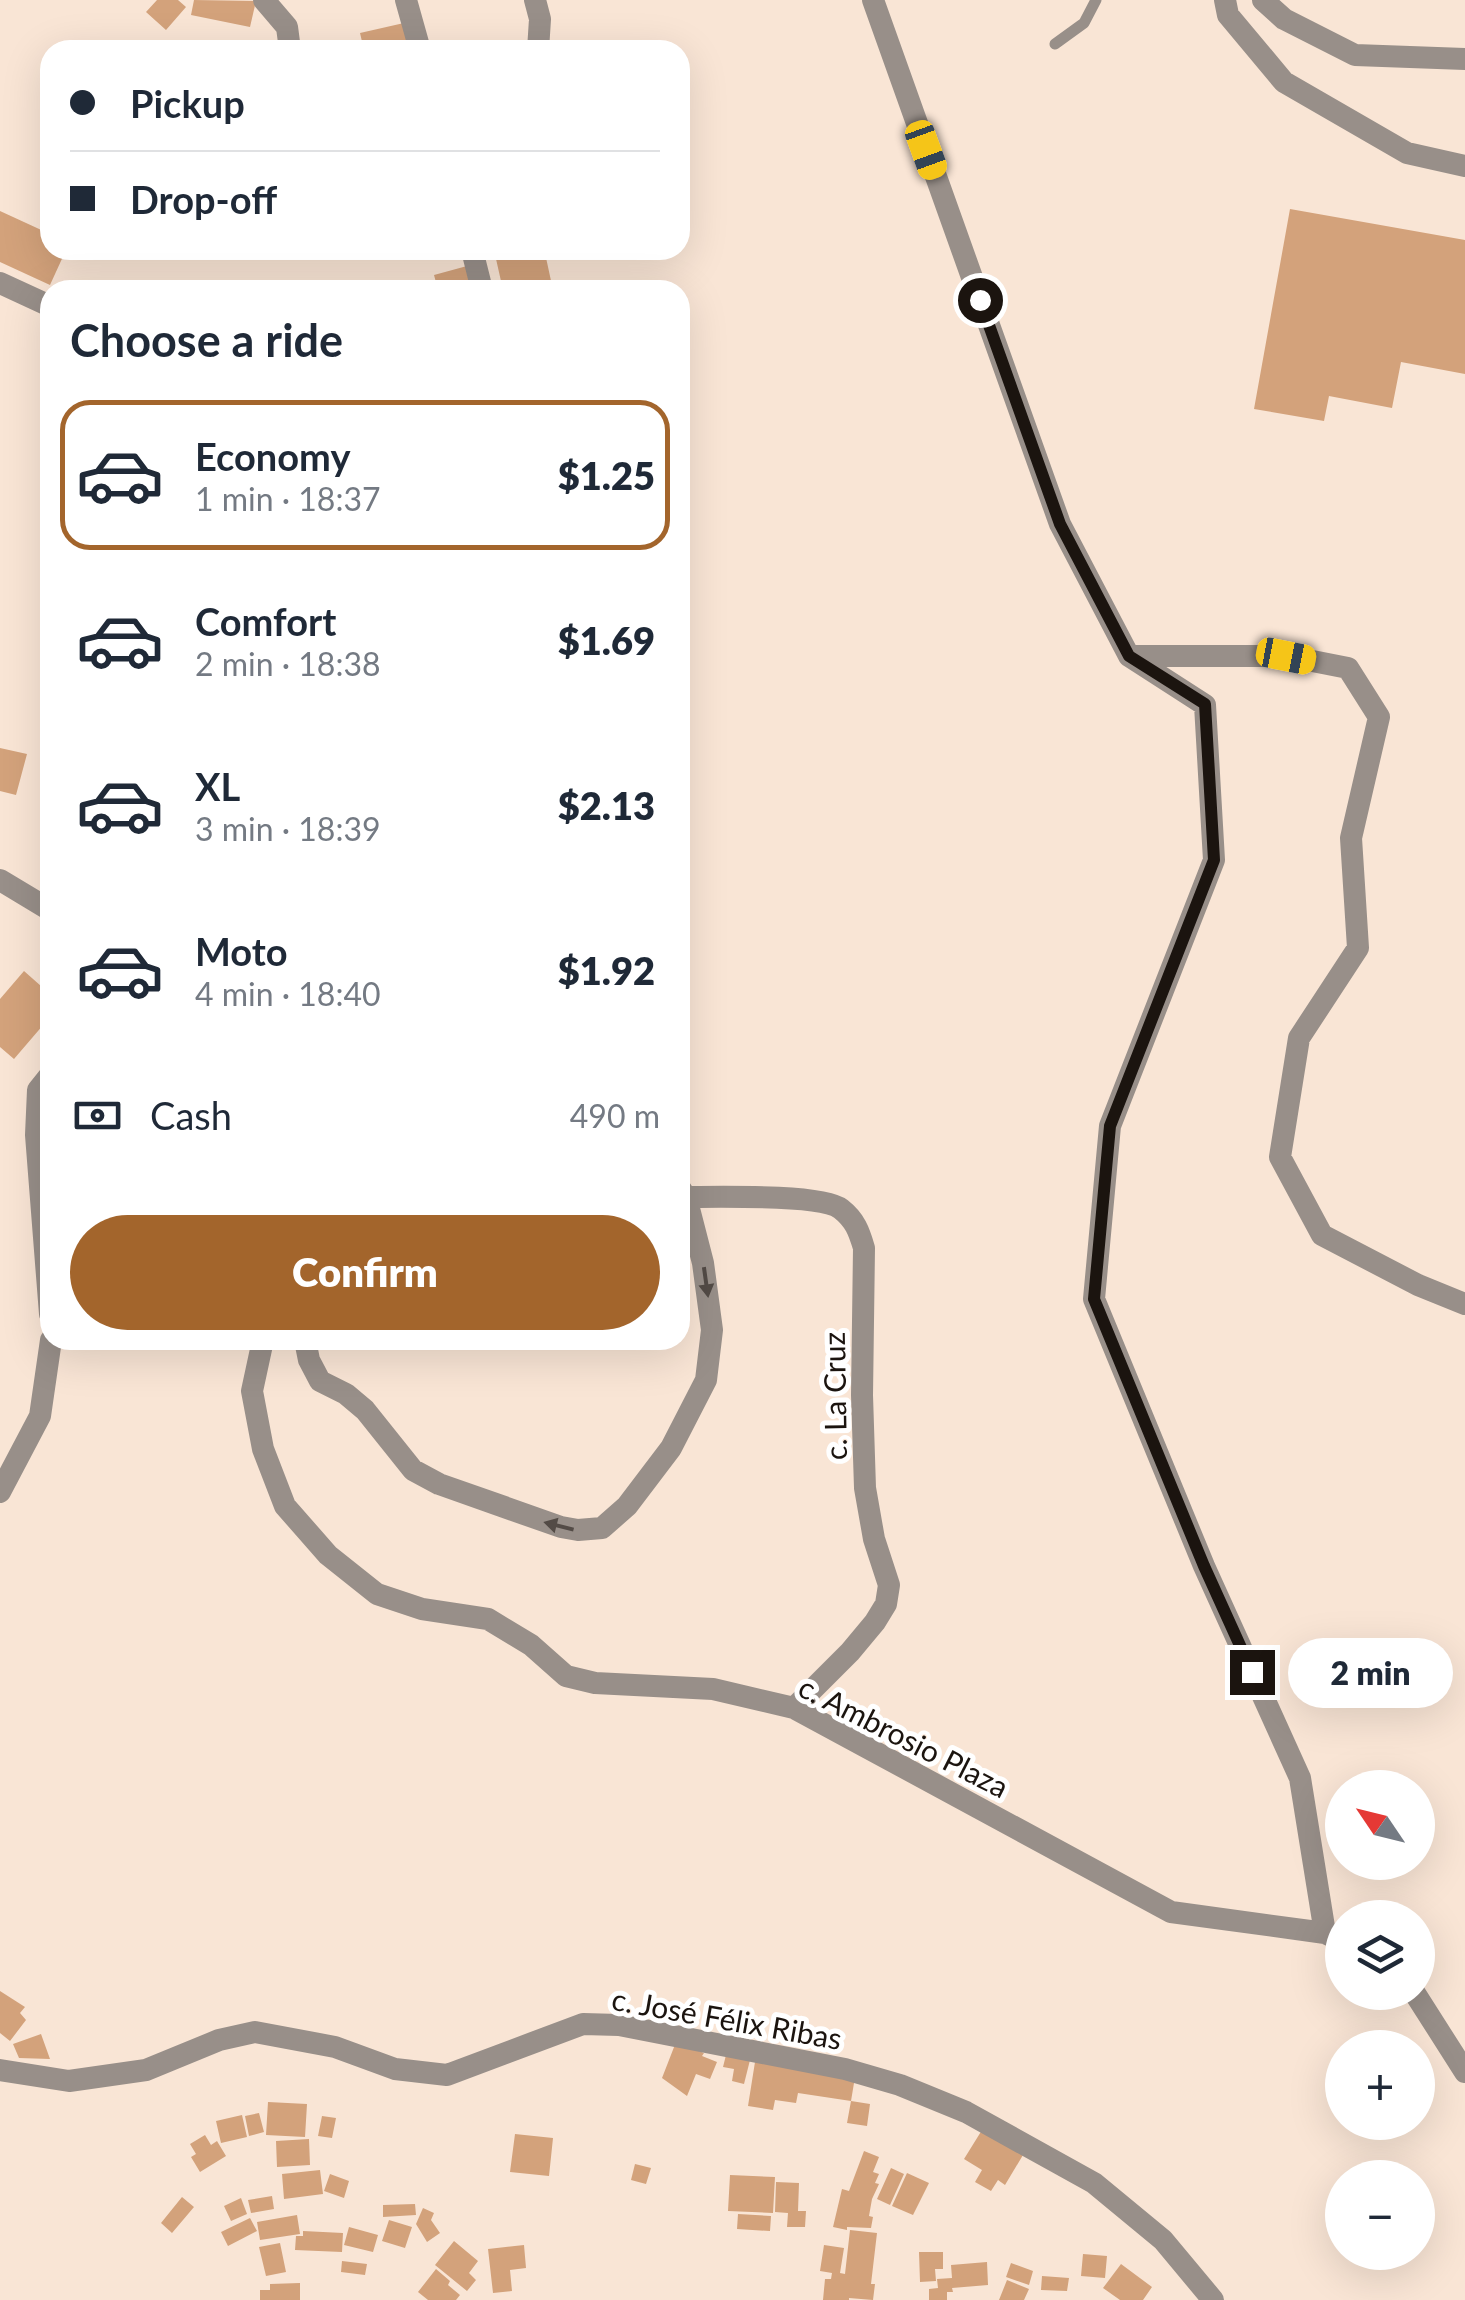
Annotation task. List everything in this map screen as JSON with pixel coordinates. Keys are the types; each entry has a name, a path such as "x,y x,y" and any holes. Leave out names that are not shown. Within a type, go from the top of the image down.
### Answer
{"street":[{"path":"264,0 287,26 289,40"},
{"path":"406,0 417,40"},
{"path":"534,0 540,19 539,40"},
{"path":"873,0 1060,524 1129,656 1205,704 1214,860 1110,1126 1094,1299 1204,1566 1300,1778 1326,1900"},
{"path":"1225,0 1228,14 1284,82 1406,153 1465,166"},
{"path":"1264,0 1284,19 1355,55 1465,59"},
{"path":"0,283 40,301"},
{"path":"1129,656 1286,656 1348,668 1379,717 1351,838 1358,948 1298,1038 1280,1157 1322,1235 1465,1304"},
{"path":"0,880 40,904"},
{"path":"40,1087 36,1136 40,1187"},
{"name":"c. La Cruz","path":"690,1193 793,1198 838,1206 858,1226 864,1248 865,1488 874,1538 889,1586 886,1604 875,1622 794,1708"},
{"path":"306,1350 320,1381 346,1394 365,1410 413,1470 439,1484 560,1527 602,1528 627,1506 671,1448 706,1380 712,1330 704,1263 690,1216"},
{"path":"0,1492 40,1416 50,1350"},
{"name":"c. Ambrosio Plaza","path":"261,1350 252,1391 263,1449 285,1506 328,1555 378,1594 422,1609 488,1618 566,1676 595,1683 713,1689 794,1708 1172,1912 1325,1936"},
{"path":"1425,2010 1465,2072"},
{"name":"c. José Félix Ribas","path":"0,2070 70,2081 108,2076 146,2070 220,2040 254,2032 335,2046 395,2069 447,2075 583,2024 619,2025 845,2070 900,2085 966,2112 1094,2182 1162,2240 1213,2300"}],"lane":[{"path":"1055,44 1084,23 1096,0"}],"building":[{"path":"157,0 178,0 186,7 166,30 146,12"},
{"path":"194,0 256,1 250,27 191,15"},
{"path":"404,23 408,40 362,40 360,33"},
{"path":"1290,209 1465,240 1465,374 1401,362 1392,408 1329,396 1324,421 1254,409"},
{"path":"0,211 40,229 40,260 61,260 52,280 40,280 0,262"},
{"path":"496,260 547,260 551,280 501,280"},
{"path":"467,266 470,280 435,280 434,275"},
{"path":"0,748 27,754 16,795 0,791"},
{"path":"24,971 40,985 40,1029 14,1059 0,1047 0,999"},
{"path":"0,1991 25,2007 20,2013 26,2020 10,2041 0,2033"},
{"path":"41,2034 50,2059 19,2058 13,2044"},
{"path":"676,2042 717,2062 710,2079 696,2074 687,2096 662,2078"},
{"path":"726,2055 750,2060 744,2084 732,2081 734,2069 723,2067"},
{"path":"755,2062 855,2077 851,2101 798,2093 796,2103 775,2100 773,2110 748,2106"},
{"path":"851,2101 870,2104 867,2126 847,2123"},
{"path":"268,2102 307,2104 305,2137 266,2135"},
{"path":"259,2113 264,2132 249,2136 245,2116"},
{"path":"242,2115 247,2137 221,2143 216,2121"},
{"path":"322,2116 336,2118 332,2138 318,2136"},
{"path":"982,2130 1023,2155 1005,2185 998,2180 991,2191 975,2182 982,2170 964,2159"},
{"path":"515,2134 553,2138 549,2176 510,2172"},
{"path":"205,2135 211,2145 217,2141 226,2156 200,2172 191,2157 196,2154 190,2144"},
{"path":"309,2139 310,2165 277,2167 276,2141"},
{"path":"864,2151 879,2157 873,2172 879,2174 875,2183 879,2184 872,2199 871,2228 833,2227 842,2189 849,2191"},
{"path":"635,2164 651,2168 646,2184 631,2180"},
{"path":"891,2168 904,2174 890,2205 877,2199"},
{"path":"320,2170 323,2194 284,2199 282,2174"},
{"path":"907,2173 929,2183 913,2215 892,2206"},
{"path":"330,2174 349,2181 344,2198 324,2191"},
{"path":"730,2175 775,2177 773,2213 728,2211"},
{"path":"776,2182 799,2183 798,2211 806,2211 805,2227 787,2227 788,2213 775,2212"},
{"path":"272,2196 274,2209 251,2213 248,2200"},
{"path":"182,2197 194,2207 172,2233 161,2223"},
{"path":"241,2198 247,2214 231,2221 224,2206"},
{"path":"415,2204 416,2215 383,2217 383,2205"},
{"path":"423,2208 434,2213 431,2220 440,2233 427,2242 416,2224"},
{"path":"738,2214 771,2216 770,2231 737,2229"},
{"path":"297,2215 300,2234 260,2240 257,2222"},
{"path":"250,2218 257,2231 228,2246 221,2232"},
{"path":"389,2220 412,2227 405,2248 382,2241"},
{"path":"349,2227 378,2235 373,2252 344,2245"},
{"path":"850,2230 877,2233 873,2300 823,2300 825,2279 831,2279 832,2273 820,2271 824,2245 844,2248 840,2273 845,2274"},
{"path":"303,2231 343,2233 342,2252 295,2250 296,2236 303,2236"},
{"path":"454,2241 478,2261 469,2273 476,2280 467,2291 435,2265"},
{"path":"280,2243 286,2272 266,2276 259,2247"},
{"path":"524,2245 526,2268 510,2270 512,2291 493,2293 488,2249"},
{"path":"919,2252 943,2252 943,2269 935,2269 936,2281 920,2282"},
{"path":"1083,2254 1107,2256 1105,2278 1081,2276"},
{"path":"342,2261 367,2264 365,2275 341,2272"},
{"path":"987,2262 988,2285 952,2288 953,2292 947,2292 947,2300 929,2300 929,2289 938,2288 937,2279 952,2278 951,2265"},
{"path":"1011,2263 1033,2271 1029,2285 1006,2277"},
{"path":"1121,2264 1152,2287 1143,2300 1120,2300 1103,2288"},
{"path":"436,2269 460,2295 456,2300 428,2300 418,2292"},
{"path":"1042,2276 1069,2278 1067,2291 1041,2290"},
{"path":"1007,2280 1029,2289 1024,2300 999,2300"},
{"path":"300,2283 300,2300 260,2300 260,2290 270,2290 270,2284"}],"route":[{"path":"980,300 1060,524 1129,656 1205,704 1214,860 1110,1126 1094,1299 1252,1672"}]}
